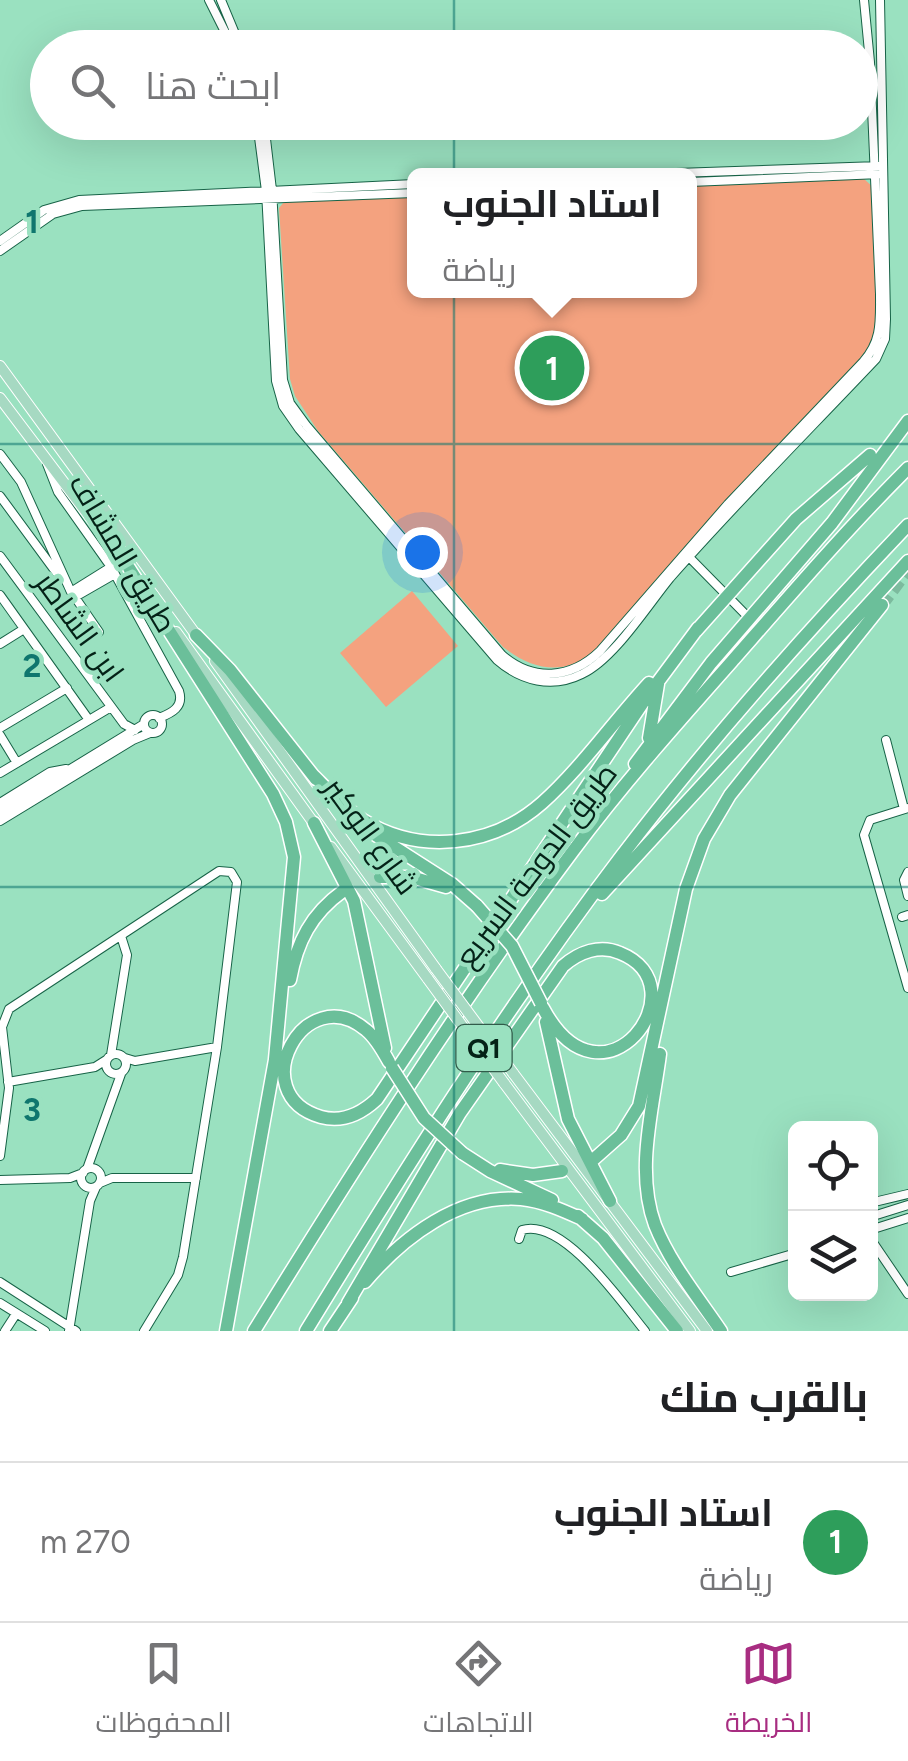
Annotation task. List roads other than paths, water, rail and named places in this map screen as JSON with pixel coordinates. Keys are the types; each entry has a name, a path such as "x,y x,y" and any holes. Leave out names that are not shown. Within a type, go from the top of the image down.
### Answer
{"highway":[{"path":"606,808 648,744 748,617 832,522 908,421"},
{"path":"312,774 352,812 387,832 433,842 462,841 494,833 543,802 796,519 870,455"},
{"name":"طريق الدوحة السريع","path":"254,1331 385,1121 502,948 606,808 830,549 908,468"},
{"path":"572,925 618,860 711,744 908,525"},
{"path":"572,925 908,561"},
{"path":"129,568 273,794 286,822 294,874 275,1058"},
{"path":"594,1160 621,1135 640,1106 694,864 716,818 882,605"},
{"path":"677,1331 603,1238 582,1219 462,1152 424,1118 390,1065 366,1030 347,1020 328,1018 298,1032 289,1044 283,1070 292,1095 315,1115 348,1118 377,1099 659,681 698,628"},
{"path":"196,635 230,670 334,803 362,829 452,884 512,946 542,1006 555,1029 573,1046 595,1053 626,1044 644,1027 652,1002 651,988 641,967 612,950 582,953 563,966 460,1113 330,1331"},
{"path":"648,744 659,681"},
{"path":"314,823 354,901 390,1065"},
{"path":"380,878 423,879 473,904"},
{"path":"226,1331 300,941 322,908 344,891"},
{"name":"Q1","path":"306,1331 440,1114 572,925"},
{"path":"673,952 647,1154 648,1199 670,1255 720,1331"},
{"path":"542,1006 568,1119 610,1201"},
{"path":"478,1162 521,1174 562,1172"},
{"path":"348,1302 403,1243 461,1209 495,1200 522,1199 582,1219"}],"main road":[{"name":"شارع الوكير","path":"0,366 436,969 708,1331"},
{"name":"شارع الوكير","path":"0,398 690,1331"}],"street":[{"path":"209,0 223,30"},
{"path":"221,0 234,30"},
{"path":"864,0 867,30"},
{"path":"879,0 879,170"},
{"path":"879,0 885,46 882,60"},
{"path":"262,140 269,194 276,381 284,406 313,445 505,667 524,678 543,682 570,679 588,671 686,555 879,354 886,319 876,140"},
{"path":"697,174 879,170"},
{"path":"697,182 879,170"},
{"path":"0,241 36,220 82,206 407,184"},
{"path":"269,194 407,193"},
{"path":"0,251 36,220"},
{"path":"0,454 21,482 73,594"},
{"name":"طريق المشاف","path":"44,454 64,502 113,570 181,697 176,708 159,718"},
{"path":"0,496 98,632"},
{"path":"34,544 46,535"},
{"path":"686,555 748,617"},
{"name":"ابن الشاطر","path":"0,556 124,724 135,730"},
{"path":"73,594 113,570"},
{"path":"0,595 89,720"},
{"path":"14,614 32,600"},
{"path":"0,644 24,629"},
{"path":"29,785 0,732 67,688"},
{"path":"0,774 111,706"},
{"path":"0,821 133,740 161,729 159,718 151,716 90,758 1,808"},
{"name":"ابن الشاطر","path":"90,758 120,734 124,724"},
{"path":"144,724 150,733"},
{"path":"886,740 906,808 870,820 864,835 908,988"},
{"path":"1,808 29,785 57,770 72,768"},
{"path":"0,1156 5,1083 2,1027 9,1010 220,871 234,874 237,886 217,1048 180,1270 144,1331"},
{"path":"908,872 904,880 908,896"},
{"path":"90,1201 84,1178 115,1085 114,1044 128,956 122,936"},
{"path":"5,1083 217,1048"},
{"path":"0,1282 72,1330 90,1201 99,1178 93,1156"},
{"path":"84,1178 99,1178"},
{"path":"0,1180 196,1178"},
{"path":"878,1202 904,1195 908,1186"},
{"path":"878,1215 908,1206"},
{"path":"878,1231 908,1218"},
{"path":"519,1239 522,1230 531,1228 564,1241 645,1331"},
{"path":"878,1244 908,1294"},
{"path":"731,1272 788,1256"},
{"path":"0,1304 46,1331"},
{"path":"6,1331 16,1314"}],"tunnel":[{"path":"882,605 908,570"}],"place":[{"name":"استاد الجنوب","path":"552,368"}]}
